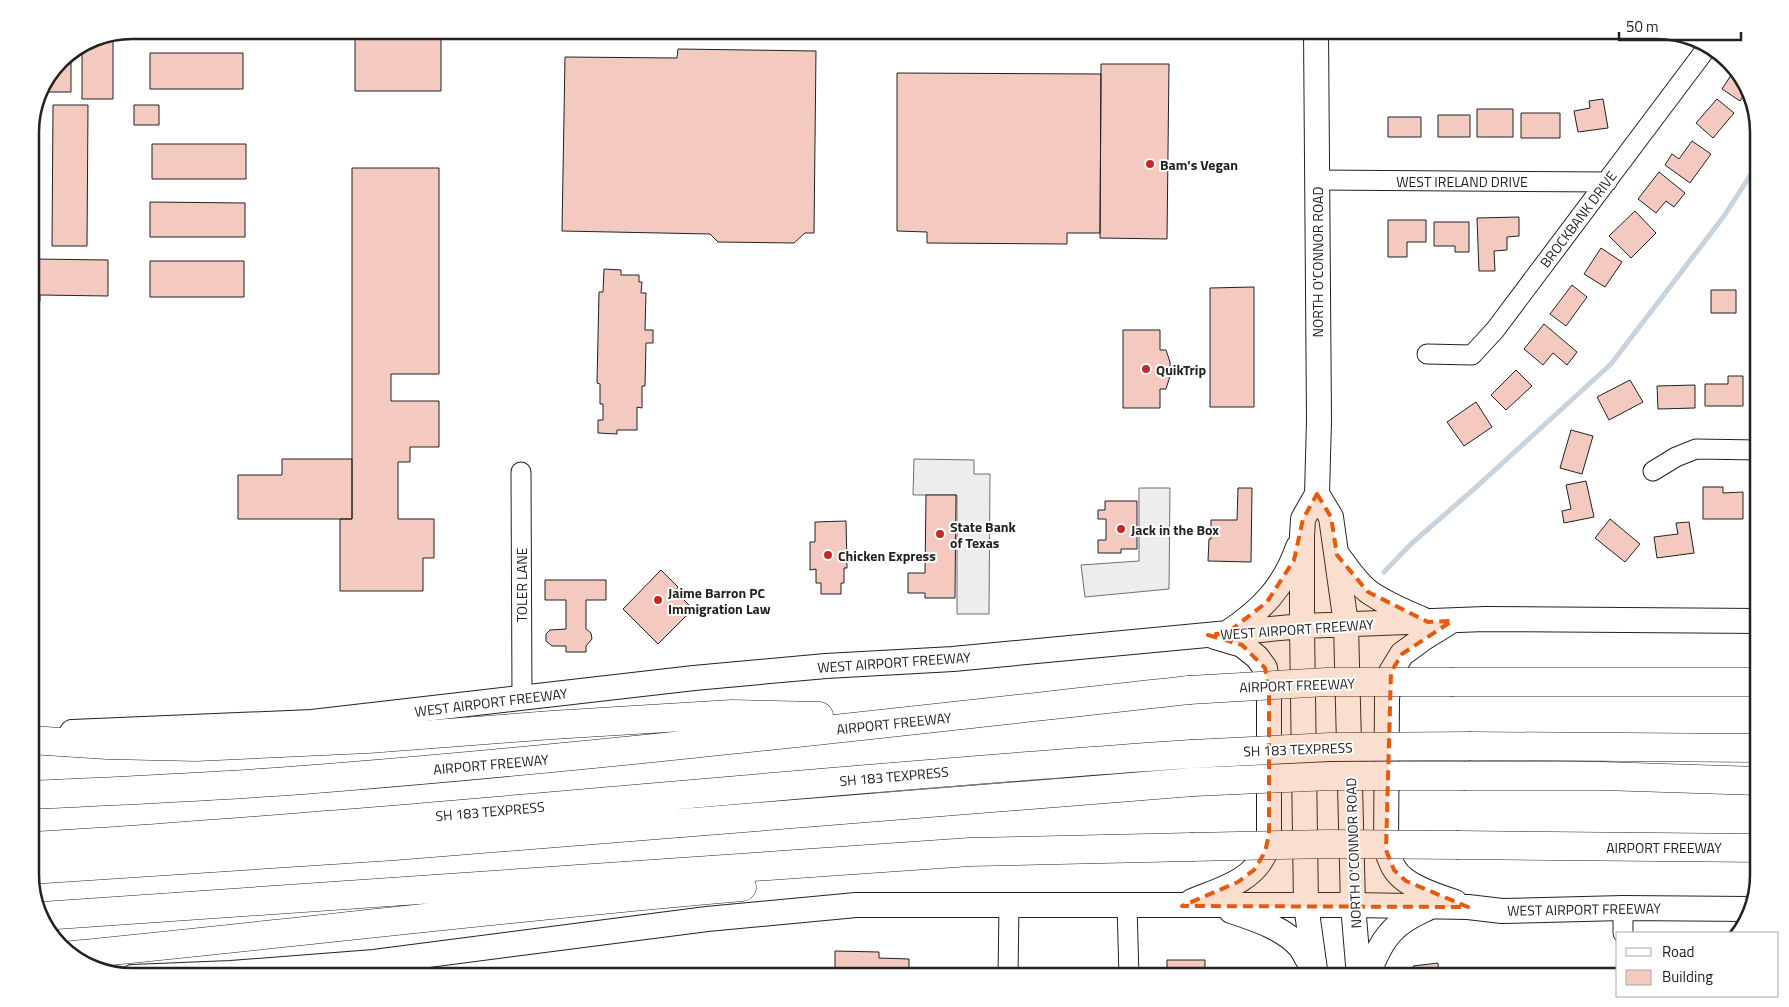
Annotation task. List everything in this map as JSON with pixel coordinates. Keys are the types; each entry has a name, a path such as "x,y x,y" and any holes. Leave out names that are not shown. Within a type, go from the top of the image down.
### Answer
{"highway":[{"name":"AIRPORT FREEWAY","path":"39,796 338,778 673,746 1189,690 1328,682 1750,682"},
{"path":"39,741 107,746 196,747 368,739 732,714 923,720"},
{"name":"SH 183 TEXPRESS","path":"39,846 122,841 536,808 1000,767 1192,754 1330,747 1750,748"},
{"name":"SH 183 TEXPRESS","path":"39,869 395,846 1193,782 1331,776 1602,776 1750,781"},
{"name":"AIRPORT FREEWAY","path":"48,916 970,852 1328,844 1750,848"},
{"path":"82,954 594,900 876,875 970,852"}],"main road":[{"name":"NORTH O'CONNOR ROAD","path":"1315,968 1306,905 1302,536 1303,519 1317,494 1319,420 1316,39"},
{"name":"NORTH O'CONNOR ROAD","path":"1317,494 1331,518 1346,624 1353,905 1358,968"},
{"path":"1218,634 1248,620 1267,602 1283,582 1294,560 1302,536"},
{"path":"1337,555 1354,578 1368,592 1428,622"},
{"name":"WEST AIRPORT FREEWAY","path":"39,734 312,722 694,678 826,666 953,659 1302,626 1485,619 1750,621"},
{"path":"1452,621 1402,654 1391,672 1387,698 1386,850 1394,870 1406,881 1429,893 1468,907"},
{"path":"1182,906 1238,882 1254,870 1265,852 1269,834 1269,694 1265,668 1257,656 1242,645 1218,634"},
{"name":"WEST AIRPORT FREEWAY","path":"296,968 374,962 707,919 856,905 1353,905 1468,907 1502,911 1623,908 1744,909"},
{"path":"1215,906 1253,918 1282,932 1300,948 1312,968"},
{"path":"1370,968 1383,942 1402,922 1430,907"}],"street":[{"name":"BROCKBANK DRIVE","path":"1427,354 1472,355 1495,330 1704,51"},
{"name":"WEST IRELAND DRIVE","path":"1316,180 1607,182"},
{"path":"1653,471 1676,457 1696,449 1750,450"},
{"name":"TOLER LANE","path":"521,472 522,698"},
{"path":"1008,968 1009,904"},
{"path":"1127,905 1129,968"},
{"path":"1623,908 1623,932"}],"highlighted area":[{"path":"1317,494 1331,517 1337,555 1368,592 1428,622 1452,621 1402,654 1391,672 1386,850 1394,870 1406,881 1468,907 1182,906 1238,882 1254,870 1265,852 1269,834 1269,694 1265,668 1242,645 1208,635 1227,633 1267,602 1294,560 1303,519"}],"shaded area":[{"path":"914,459 974,460 974,474 990,474 989,614 957,614 957,495 913,495"},
{"path":"1139,488 1170,488 1169,589 1085,597 1081,565 1139,561"}],"building":[{"path":"355,39 441,39 441,91 355,91"},
{"path":"113,41 113,99 82,99 82,53"},
{"path":"678,49 816,51 814,233 805,233 794,243 718,242 710,234 562,231 565,57 677,58"},
{"path":"150,53 243,53 243,89 150,89"},
{"path":"71,61 71,92 48,92 54,80"},
{"path":"1101,64 1169,64 1167,239 1100,238"},
{"path":"897,73 1101,74 1100,233 1067,233 1067,244 927,243 927,232 897,231"},
{"path":"1731,75 1743,96 1740,101 1722,89"},
{"path":"1603,99 1608,128 1578,132 1574,111 1590,108 1589,101"},
{"path":"1717,99 1734,113 1713,138 1696,123"},
{"path":"53,105 88,105 87,246 52,246"},
{"path":"134,105 159,105 159,125 134,125"},
{"path":"1477,109 1513,109 1513,137 1477,137"},
{"path":"1521,113 1560,113 1560,138 1521,138"},
{"path":"1438,115 1470,115 1470,137 1438,137"},
{"path":"1388,117 1421,117 1421,137 1388,137"},
{"path":"1692,141 1711,154 1690,183 1665,165 1672,154 1679,159"},
{"path":"152,144 246,144 246,179 152,179"},
{"path":"352,168 439,168 439,374 391,374 391,401 439,401 439,447 410,447 410,462 398,462 398,519 434,519 434,558 423,558 423,591 340,591 340,519 352,519"},
{"path":"1659,172 1685,193 1674,207 1666,201 1656,213 1638,199"},
{"path":"150,202 245,203 245,237 150,237"},
{"path":"1635,211 1656,233 1631,258 1609,236"},
{"path":"1519,217 1519,236 1507,237 1507,250 1494,251 1495,271 1479,271 1477,218"},
{"path":"1388,220 1426,220 1426,242 1407,242 1407,257 1388,257"},
{"path":"1434,222 1469,222 1469,252 1455,252 1455,246 1434,246"},
{"path":"1601,248 1622,262 1605,287 1584,274"},
{"path":"39,259 108,260 108,296 40,295 40,301"},
{"path":"150,261 244,261 244,297 150,297"},
{"path":"604,269 621,270 621,275 639,275 639,282 642,282 641,293 646,293 645,330 653,330 653,343 646,343 645,386 642,386 642,408 637,407 637,430 617,430 617,434 598,433 598,420 603,420 603,404 600,404 600,384 597,383 599,292 603,292"},
{"path":"1572,285 1587,297 1566,326 1550,314"},
{"name":"QuikTrip","path":"1254,287 1254,407 1210,407 1210,288"},
{"path":"1711,290 1736,290 1736,313 1711,313"},
{"path":"1544,324 1577,352 1567,365 1553,353 1543,365 1524,349"},
{"name":"QuikTrip","path":"1123,330 1160,330 1160,350 1166,350 1170,362 1170,376 1166,389 1160,389 1160,408 1123,408"},
{"path":"1516,370 1532,386 1506,410 1491,395"},
{"path":"1728,376 1743,376 1743,406 1705,406 1705,384 1728,384"},
{"path":"1630,380 1643,402 1609,420 1597,397"},
{"path":"1695,385 1695,408 1658,409 1657,386"},
{"path":"1476,402 1492,427 1464,446 1447,422"},
{"path":"1571,430 1593,436 1582,474 1560,468"},
{"path":"282,459 352,459 352,519 238,519 238,475 282,475"},
{"path":"1586,481 1594,517 1564,523 1562,511 1571,509 1566,485"},
{"path":"1703,487 1723,487 1723,493 1743,492 1743,519 1703,519"},
{"path":"1238,488 1252,488 1251,562 1208,561 1211,520 1237,520"},
{"name":"State Bank of Texas","path":"926,495 956,495 955,598 925,598 925,593 908,593 908,573 925,573"},
{"name":"Jack in the Box","path":"1105,501 1137,501 1137,549 1121,549 1121,553 1098,553 1098,540 1106,540 1106,519 1098,519 1098,510 1105,510"},
{"path":"1610,519 1640,544 1625,562 1595,538"},
{"name":"Chicken Express","path":"846,521 847,568 844,568 844,583 841,583 841,594 821,594 821,583 816,583 816,569 810,570 810,542 815,542 815,522"},
{"path":"1689,522 1694,553 1657,558 1654,537 1678,534 1676,523"},
{"name":"Jaime Barron PC Immigration Law","path":"661,570 678,587 675,591 693,609 658,644 623,609"},
{"path":"545,580 606,580 606,600 586,600 586,629 591,633 592,639 586,646 586,652 566,652 566,646 552,646 546,641 546,634 550,630 566,629 566,600 545,600"},
{"path":"835,951 879,952 879,958 909,959 909,968 835,968"},
{"path":"1167,960 1205,960 1205,968 1167,968"},
{"path":"1438,963 1438,968 1413,968 1413,966"}],"waterway":[{"path":"1384,572 1411,544 1611,364 1724,216 1750,176"}],"place":[{"name":"Bam's Vegan","path":"1150,164"},
{"name":"QuikTrip","path":"1146,369"},
{"name":"Jack in the Box","path":"1121,529"},
{"name":"State Bank of Texas","path":"940,534"},
{"name":"Chicken Express","path":"828,555"},
{"name":"Jaime Barron PC Immigration Law","path":"658,600"}]}
